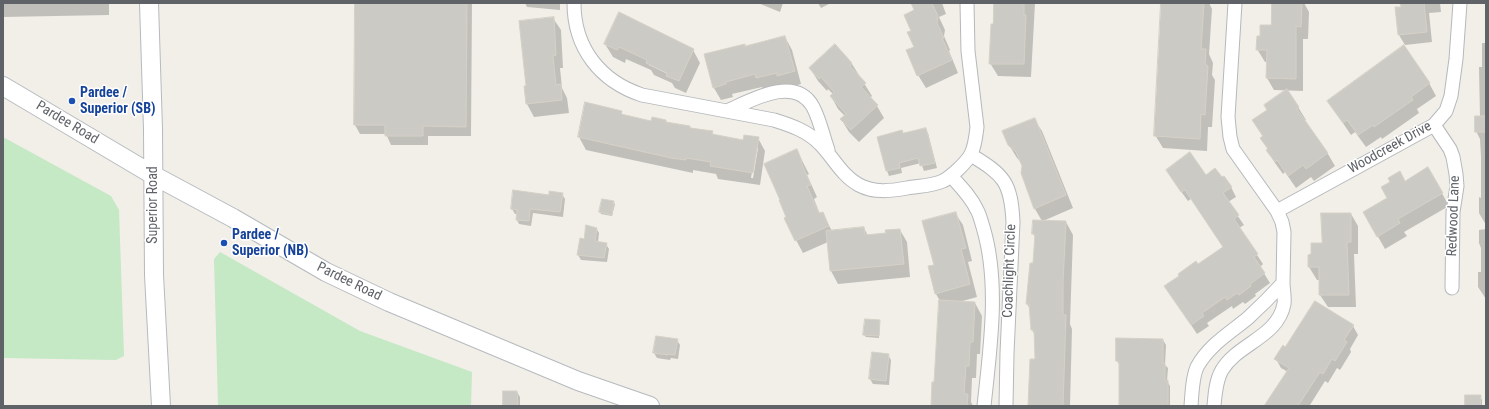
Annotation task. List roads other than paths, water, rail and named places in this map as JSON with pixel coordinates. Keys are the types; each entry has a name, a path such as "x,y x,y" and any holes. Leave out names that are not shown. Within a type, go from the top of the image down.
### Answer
{"main road":[{"name":"Superior Road","path":"149,3 154,175 152,213 154,275 162,406"},
{"name":"Pardee Road","path":"3,86 154,175 233,218 326,272 376,296 578,382 650,406"}],"street":[{"path":"574,3 574,15 578,34 587,55 602,73 617,84 642,95 774,120 789,125 819,142 847,176 859,185 880,191 895,190 942,181 951,176 971,155 976,138 977,127 968,51 967,3"},
{"path":"1214,406 1218,379 1222,370 1232,358 1274,325 1284,304 1284,232 1282,222 1277,212 1233,149 1230,138 1228,117 1234,3"},
{"name":"Woodcreek Drive","path":"1277,212 1434,125 1446,111 1451,96 1456,59 1460,3"},
{"path":"727,111 773,92 792,91 803,96 812,105 829,154"},
{"name":"Redwood Lane","path":"1434,125 1450,148 1456,174 1457,186 1452,212 1452,288"},
{"name":"Coachlight Circle","path":"971,155 992,168 1004,180 1010,193 1012,204 1013,222 1006,406"},
{"name":"Coachlight Circle","path":"951,176 967,194 978,210 989,250 992,281 990,347 984,406"},
{"path":"1191,406 1194,376 1206,354 1215,344 1248,317 1283,282"},
{"path":"1215,344 1232,358"}],"place":[{"name":"Pardee / Superior (SB)","path":"72,101"},
{"name":"Pardee / Superior (NB)","path":"224,243"}]}
